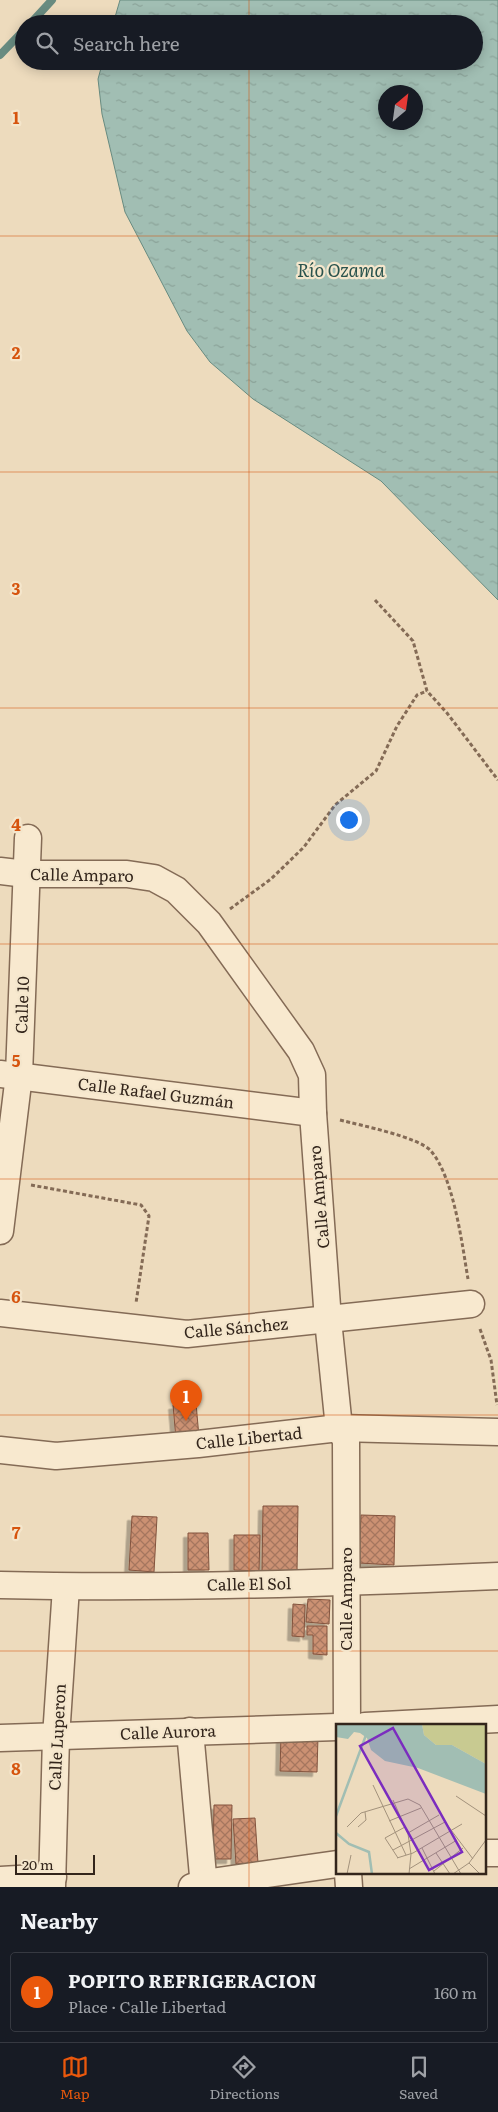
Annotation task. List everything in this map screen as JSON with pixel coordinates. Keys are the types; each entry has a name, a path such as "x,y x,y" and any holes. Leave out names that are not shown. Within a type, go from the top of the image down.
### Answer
{"street":[{"name":"Calle 10","path":"0,1231 6,1181 10,1074 28,838"},
{"name":"Calle Amparo","path":"0,871 26,874 128,874 154,878 176,890 209,923 302,1051 312,1075 328,1320 339,1428 346,1440 347,1724"},
{"name":"Calle Rafael Guzmán","path":"10,1074 313,1113"},
{"name":"Calle Sánchez","path":"0,1313 187,1334 471,1304"},
{"name":"Calle Libertad","path":"0,1450 56,1456 198,1444 339,1428 498,1432"},
{"name":"Calle El Sol","path":"0,1585 66,1587 345,1582 498,1576"},
{"name":"Calle Luperon","path":"52,1882 56,1736 66,1587"},
{"path":"403,1724 498,1719"},
{"name":"Calle Aurora","path":"0,1738 336,1727"},
{"path":"190,1731 200,1886 336,1864"},
{"path":"348,1874 349,1887"},
{"path":"0,1880 52,1882"}],"path":[{"path":"375,600 413,641 426,691 447,713 498,780"},
{"path":"209,923 271,879 304,847 335,805 376,772 397,726 417,694 426,691"},
{"path":"313,1113 403,1137 430,1150 446,1179 461,1235 471,1304 491,1360 498,1412"},
{"path":"6,1181 141,1205 149,1216 134,1329"}],"water":[{"name":"Río Ozama","path":"120,0 498,0 498,600 381,481 253,399 210,362 187,331 125,212 102,114 98,79 100,70 483,70 483,15 116,15"}],"building":[{"path":"196,1403 199,1437 176,1439 173,1405"},
{"path":"263,1506 298,1506 297,1572 262,1571"},
{"path":"361,1515 395,1516 394,1565 359,1563"},
{"path":"132,1516 157,1517 154,1572 129,1570"},
{"path":"188,1533 208,1533 209,1570 188,1570"},
{"path":"234,1535 260,1535 259,1571 234,1570"},
{"path":"308,1599 330,1600 329,1624 306,1622"},
{"path":"293,1604 305,1605 304,1637 292,1636"},
{"path":"307,1626 327,1626 327,1655 313,1654 313,1635 307,1635"},
{"path":"281,1735 318,1736 317,1772 280,1771"},
{"path":"214,1805 232,1805 231,1859 213,1859"},
{"path":"255,1818 258,1863 236,1864 233,1819"}],"waterway":[{"path":"38,15 52,0"},
{"path":"0,55 15,39"}],"place":[{"name":"POPITO REFRIGERACION","path":"186,1421"}]}
